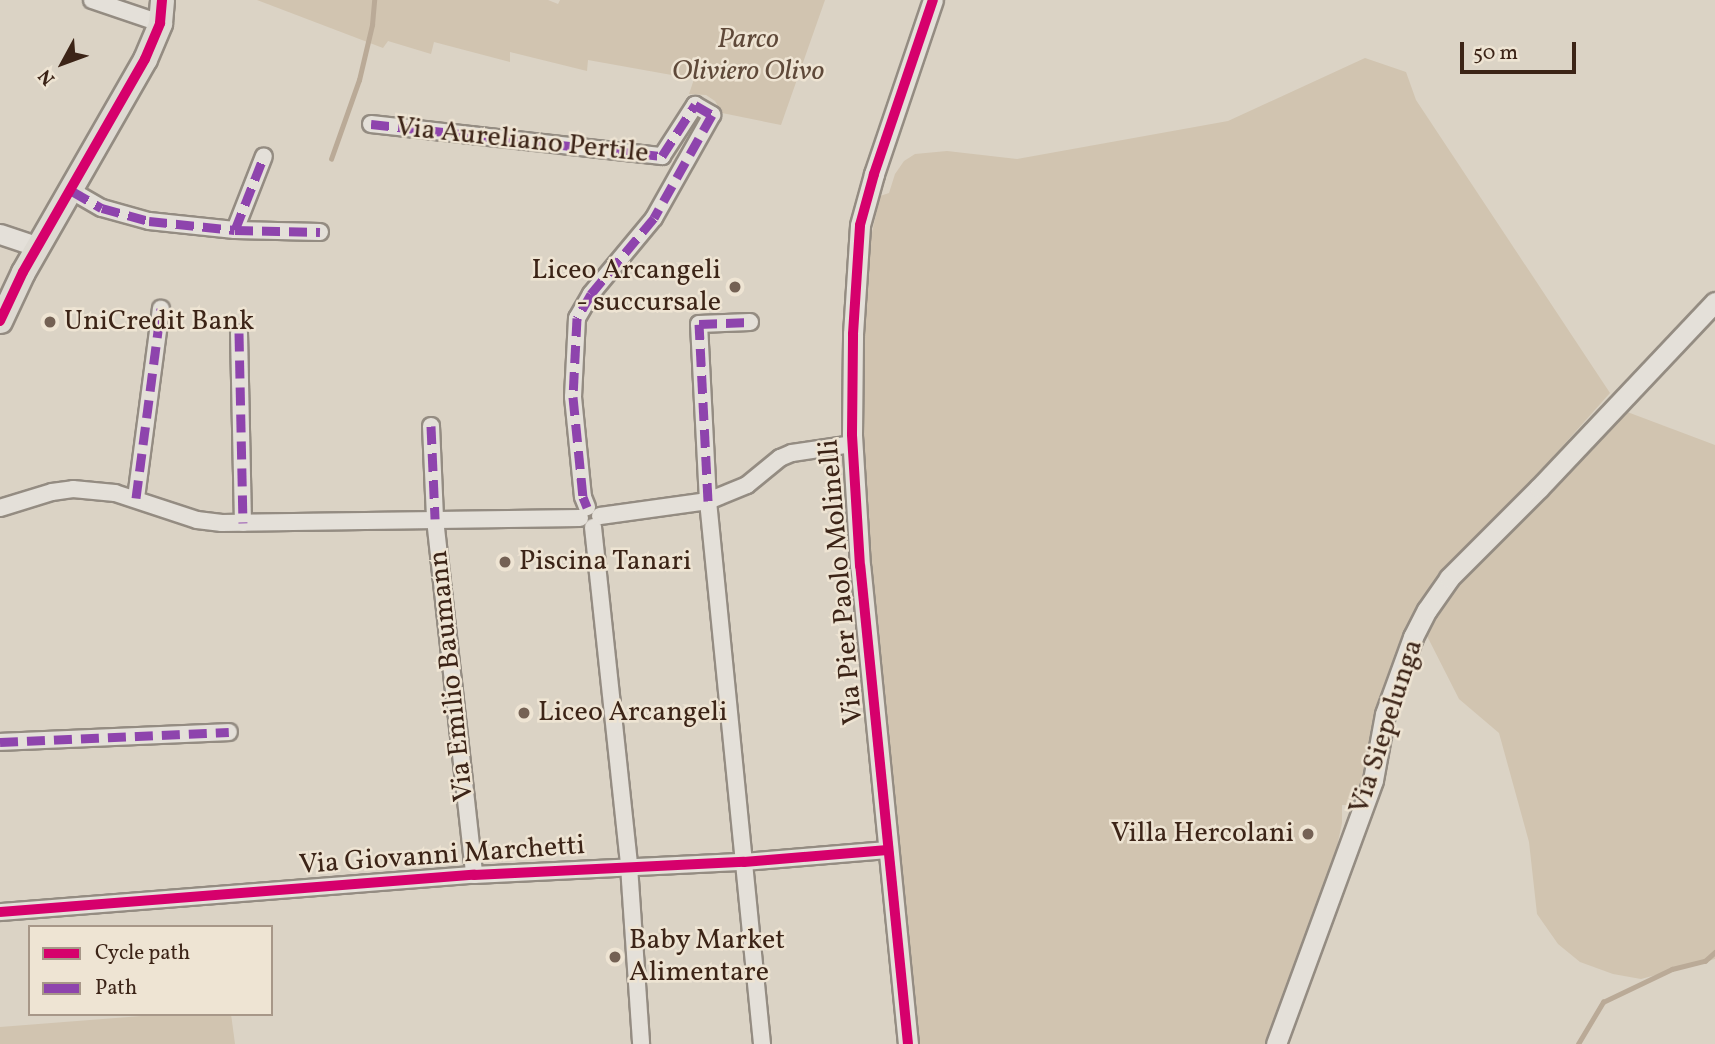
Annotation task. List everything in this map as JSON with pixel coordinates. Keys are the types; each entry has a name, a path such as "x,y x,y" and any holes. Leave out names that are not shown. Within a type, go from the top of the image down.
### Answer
{"main road":[{"path":"0,321 23,272 126,96 160,23 162,0"},
{"path":"160,23 175,9 178,0"}],"street":[{"path":"92,0 160,23"},
{"name":"Via Pier Paolo Molinelli","path":"908,1044 887,850 852,444 853,334 860,225 874,174 933,0"},
{"name":"Via Aureliano Pertile","path":"370,124 662,156 695,105 712,115 654,218 591,294 577,318 573,397 583,497 590,517"},
{"path":"235,230 264,156"},
{"path":"72,191 102,208 149,221 235,230 320,232"},
{"path":"0,234 39,247"},
{"name":"Via Siepelunga","path":"1276,1044 1373,780 1385,714 1413,637 1427,610 1449,578 1539,488 1715,302"},
{"path":"136,498 161,309"},
{"path":"750,322 699,324 708,501 762,1044"},
{"path":"239,333 243,523"},
{"name":"Via Emilio Baumann","path":"431,426 435,519 474,875"},
{"path":"0,508 62,490 115,493 197,520 243,523 590,517 708,501 747,485 780,458 792,453 852,444"},
{"path":"590,517 629,866 641,1044"},
{"path":"0,742 229,732"},
{"name":"Via Giovanni Marchetti","path":"0,912 474,875 744,862 887,850"}],"green space":[{"name":"Parco Oliviero Olivo","path":"257,0 548,0 558,4 560,0 825,0 781,125 722,113 715,101 706,95 689,94 694,79 588,60 587,71 510,52 510,62 434,42 431,54 388,41 383,48"},
{"path":"1365,58 1406,72 1416,100 1610,393 1517,497 1439,576 1411,619 1369,743 1367,769 1356,805 1342,805 1342,823 1331,875 1268,1044 919,1044 857,457 858,296 880,196 889,193 895,174 904,161 915,154 947,151 1017,159 1228,121"},
{"path":"1622,410 1715,445 1715,959 1641,979 1613,974 1580,962 1558,944 1537,914 1529,842 1499,733 1459,699 1426,634 1458,587"},
{"path":"141,1016 231,1016 235,1044 0,1044 0,1027"}],"waterway":[{"path":"331,159 359,80 372,25 374,0"},
{"path":"1578,1044 1603,1002 1672,969 1705,961 1715,952"}],"marked path":[{"path":"371,124 662,156 695,105 712,115 654,218 591,294 577,318 573,397 583,497 587,507"},
{"path":"235,230 264,156"},
{"path":"72,191 102,208 149,221 235,230 320,232"},
{"path":"136,498 161,309"},
{"path":"708,501 699,324 750,322"},
{"path":"239,333 243,523"},
{"path":"431,426 435,519"},
{"path":"0,742 229,732"}],"cycle path":[{"path":"0,321 23,272 145,59 160,23 162,0"},
{"path":"908,1044 860,566 852,434 853,334 860,225 874,174 933,0"},
{"path":"0,912 474,875 744,862 887,850"}],"place":[{"name":"Liceo Arcangeli - succursale","path":"735,287"},
{"name":"UniCredit Bank","path":"50,322"},
{"name":"Piscina Tanari","path":"505,562"},
{"name":"Liceo Arcangeli","path":"524,713"},
{"name":"Villa Hercolani","path":"1308,834"},
{"name":"Baby Market Alimentare","path":"615,957"}]}
